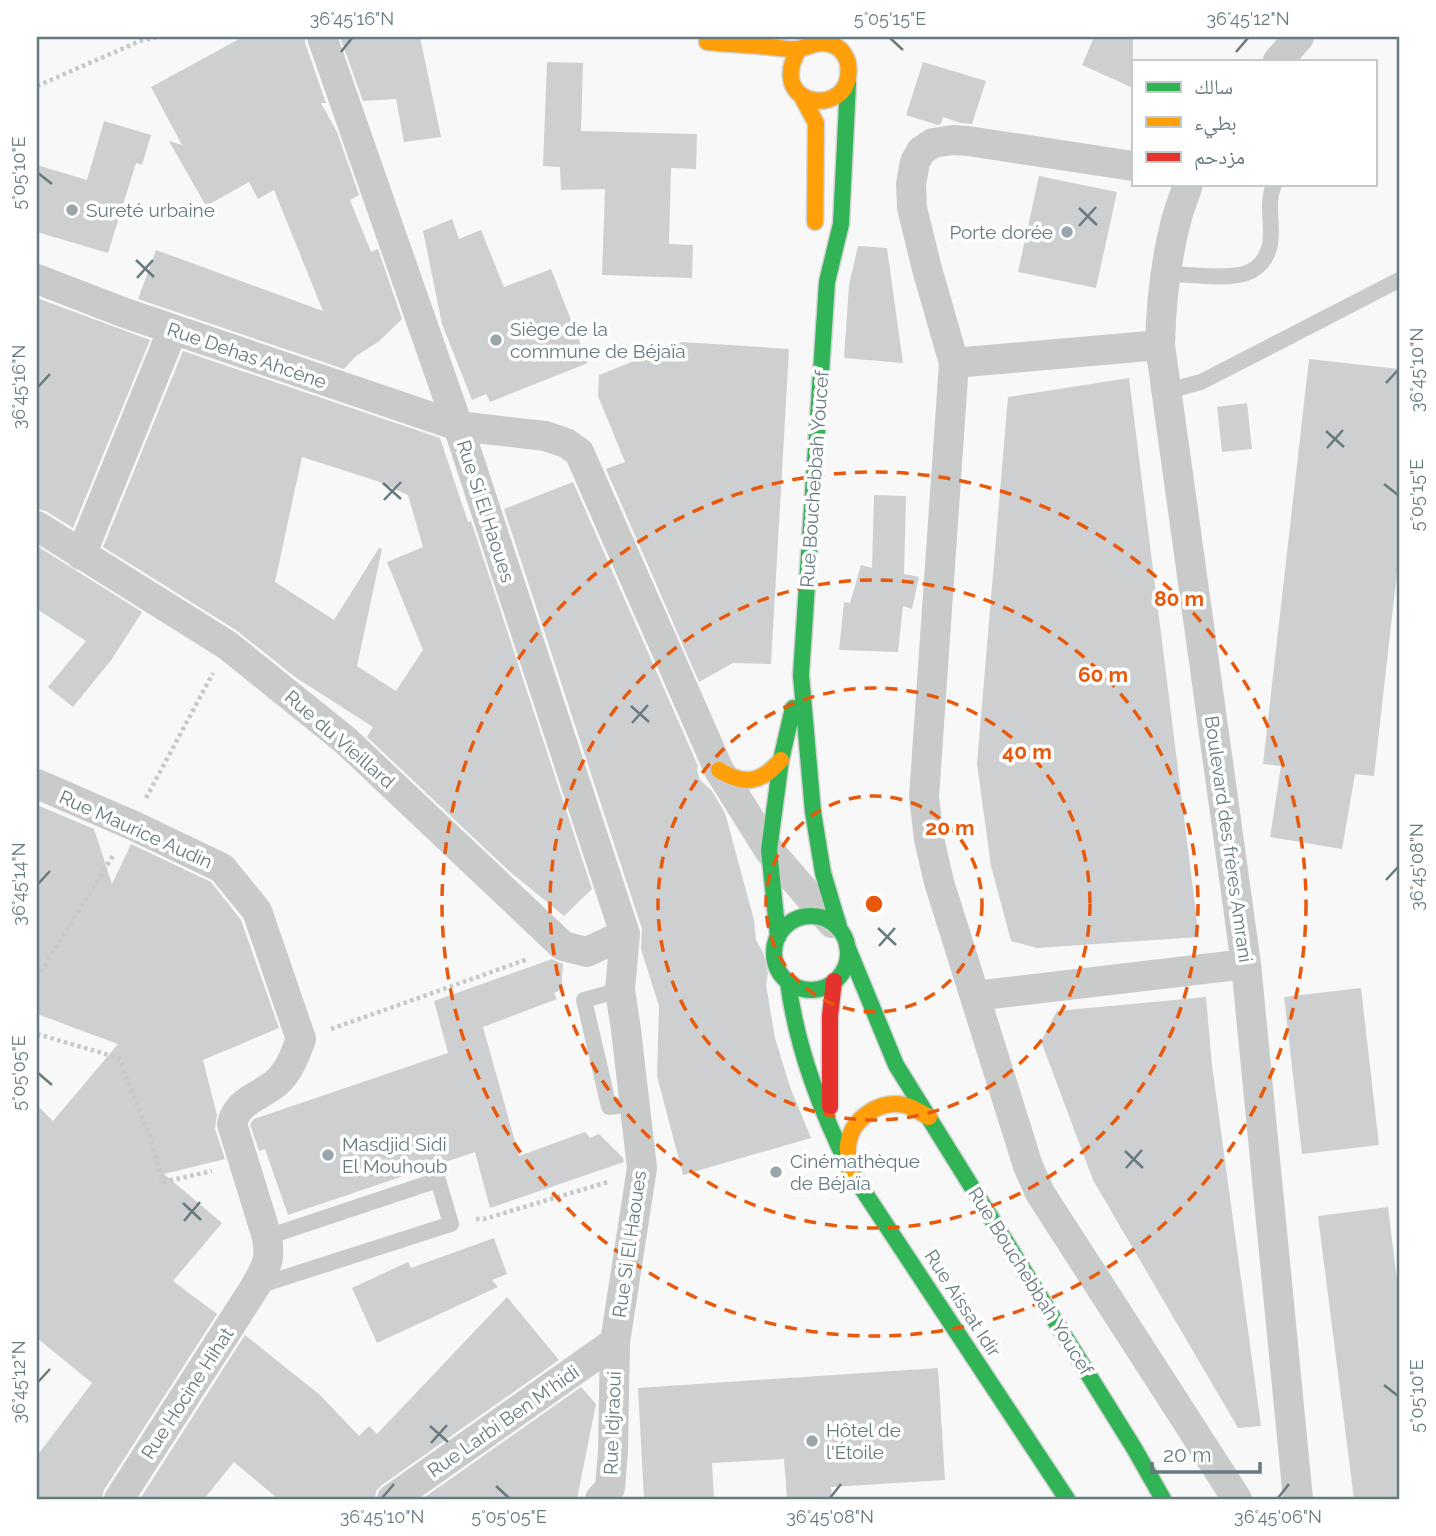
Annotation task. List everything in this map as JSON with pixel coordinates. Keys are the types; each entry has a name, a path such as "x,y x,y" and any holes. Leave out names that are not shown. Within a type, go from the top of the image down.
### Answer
{"main road":[{"path":"699,39 750,47 824,41 837,47 846,57 849,76 839,94 828,101 814,101 791,88 791,60 800,43"},
{"name":"Rue Bouchebbah Youcef","path":"778,937 769,850 781,760 800,675 827,282 841,224 849,76"},
{"name":"Rue Bouchebbah Youcef","path":"791,88 816,123 815,221 827,282"},
{"name":"Rue Bouchebbah Youcef","path":"800,675 813,812 823,873 840,933 896,1065 1163,1499"},
{"path":"719,770 729,777 753,780 774,769 781,760"},
{"path":"794,985 808,990 827,987 841,974 845,965 840,933 821,918 808,916 796,919 786,926 778,937 775,961 780,972 794,985 836,1020"},
{"name":"Rue Aissat Idir","path":"830,1127 836,1020 834,981"},
{"name":"Rue Aissat Idir","path":"794,985 791,1013 807,1073 851,1172 1067,1499"},
{"name":"Rue Bouchebbah Youcef","path":"874,1049 896,1065"},
{"path":"851,1172 848,1144 852,1130 860,1118 887,1105 903,1105 929,1117"}],"street":[{"name":"Rue Si El Haoues","path":"322,37 458,426 625,934 620,990 642,1168 615,1342"},
{"name":"Rue Bouchebbah Youcef","path":"849,76 854,37"},
{"path":"1279,60 1299,37"},
{"path":"1132,166 953,140 933,143 921,151 915,162 911,184 912,208 954,363 924,797 929,839 939,882 1028,1166 1040,1193 1237,1499"},
{"name":"Boulevard des frères Amrani","path":"1187,186 1175,225 1166,274 1161,306 1160,345 1246,964 1298,1499"},
{"name":"Rue Dehas Ahcène","path":"37,279 125,313 458,426 545,436 566,443 579,452 719,770 769,850"},
{"path":"82,555 173,329"},
{"path":"954,363 1160,345"},
{"name":"Rue du Vieillard","path":"37,526 227,645 345,740 564,946"},
{"name":"Rue Maurice Audin","path":"37,784 222,868 257,911 301,1040"},
{"name":"Rue Bouchebbah Youcef","path":"769,850 840,933"},
{"path":"564,946 587,952 625,934"},
{"path":"975,996 1246,964"},
{"path":"255,1287 270,1253 232,1124 234,1115 241,1107 277,1082 294,1060 301,1040"},
{"name":"Rue Hocine Hihat","path":"119,1499 255,1287"},
{"name":"Rue Idjraoui","path":"608,1496 614,1451 615,1342"},
{"name":"Rue Larbi Ben M'hidi","path":"392,1499 615,1342"}],"lane":[{"path":"1166,274 1238,276 1249,273 1259,265 1270,242 1269,206 1272,186"},
{"path":"1167,391 1200,382 1399,280"},
{"path":"255,1287 451,1224 438,1180 267,1237"}],"path":[{"path":"37,86 140,41 157,37"},
{"path":"301,1040 564,946"},
{"path":"37,1034 119,1058 151,1140 163,1182 217,1170"},
{"path":"451,1224 471,1218 484,1219 606,1182 642,1168"}],"building":[{"path":"243,37 305,37 326,103 321,103 337,132 359,195 350,200 371,252 378,249 402,319 344,369 138,299 156,250 323,311 274,190 258,199 249,182 206,206 169,141 182,145 151,87"},
{"path":"340,37 420,37 441,137 404,142 396,99 363,101"},
{"path":"1094,37 1133,37 1132,88 1082,65"},
{"path":"547,62 583,63 581,131 697,134 696,169 671,168 669,244 693,245 692,278 602,275 605,189 561,190 560,167 543,166"},
{"path":"923,62 986,81 972,124 943,117 938,125 906,115"},
{"path":"104,121 151,135 142,165 136,163 108,253 37,232 37,165 87,180"},
{"name":"Porte dorée","path":"1039,176 1117,192 1096,288 1018,272"},
{"path":"452,219 459,239 481,230 504,287 551,269 588,363 490,402 486,394 472,400 442,324 423,231"},
{"path":"858,246 887,248 903,363 844,358 849,285"},
{"path":"37,298 150,340 73,528 46,511 37,509"},
{"path":"682,342 789,349 771,664 733,663 699,682 606,469 625,462 598,396 599,375"},
{"path":"183,351 440,438 468,522 471,521 592,889 564,916 509,871 367,737 373,727 295,677 236,630 103,547","holes":["302,457 377,481 408,495 423,547 387,562 423,650 396,691 357,666 382,549 379,548 334,620 275,582"]},
{"path":"1309,359 1399,369 1399,555 1374,776 1355,774 1342,849 1270,837 1281,766 1263,764"},
{"path":"1129,378 1199,937 1037,948 1011,941 991,866 977,764 1008,397"},
{"path":"1247,403 1252,449 1222,452 1217,407"},
{"path":"573,482 698,766 700,780 712,791 725,813 754,920 756,940 763,952 768,973 766,985 775,1038 790,1087 811,1138 683,1175 657,1076 659,1006 641,949 642,929 504,509"},
{"path":"874,495 906,496 904,574 919,577 912,609 903,606 898,652 839,650 844,602 850,603 861,565 872,568"},
{"path":"37,546 142,612 112,659 73,707 48,687 86,641 37,609"},
{"path":"37,805 94,829 112,884 131,844 211,882 241,920 279,1028 203,1060 217,1115 215,1129 225,1159 164,1174 222,1223 173,1281 217,1314 104,1490 102,1499 37,1499 37,1456 92,1383 37,1338 37,1105 53,1121 118,1044 37,1014"},
{"path":"552,959 563,964 561,990 554,993 557,999 483,1027 519,1156 585,1132 590,1138 599,1134 624,1162 490,1208 475,1152 288,1215 265,1149 259,1151 250,1124 254,1119 448,1053 434,1001"},
{"path":"1361,988 1379,1145 1302,1154 1284,997"},
{"path":"1206,997 1212,1065 1261,1426 1238,1428 1093,1180 1041,1041 1057,1011"},
{"path":"1388,1207 1399,1297 1399,1499 1354,1499 1318,1216"},
{"path":"494,1238 507,1274 492,1280 498,1287 377,1343 352,1288 408,1262 411,1268"},
{"path":"507,1297 559,1360 382,1485 376,1491 375,1499 278,1499 234,1462 204,1499 140,1499 245,1335 320,1395 359,1436 369,1426 377,1434"},
{"path":"938,1368 945,1480 831,1487 832,1499 787,1499 784,1459 712,1463 714,1499 644,1499 638,1388"},
{"path":"581,1387 596,1404 577,1499 422,1499"}],"traffic: fast":[{"path":"840,930 823,873 813,812 801,675 827,282 841,224 848,83"},
{"path":"778,937 769,850 781,760 793,708"},
{"path":"811,916 825,919 837,927 845,939 848,953 845,967 837,979 825,987 811,990 797,987 785,979 777,967 774,953 777,939 785,927 797,919 811,916"},
{"path":"847,946 896,1065 1163,1499"},
{"path":"788,982 804,1056 830,1126 851,1172 1067,1499"}],"traffic: slow":[{"path":"707,42 791,49 821,43 831,44 841,51 847,61 848,77 843,90 833,98 821,101 798,93 792,82 791,68 799,49"},
{"path":"802,97 816,123 815,222"},
{"path":"719,770 737,778 752,780 767,774 781,760"},
{"path":"851,1172 848,1148 850,1136 854,1127 868,1113 885,1105 895,1104 907,1106 929,1117"}],"traffic: jam":[{"path":"830,1107 830,1016 834,981"}],"place":[{"name":"Sureté urbaine","path":"72,210"},
{"name":"Porte dorée","path":"1067,232"},
{"name":"Siège de la commune de Béjaïa","path":"496,340"},
{"name":"Masdjid Sidi El Mouhoub","path":"328,1155"},
{"name":"Cinémathèque de Béjaïa","path":"776,1172"},
{"name":"Hôtel de l'Étoile","path":"812,1441"}]}
